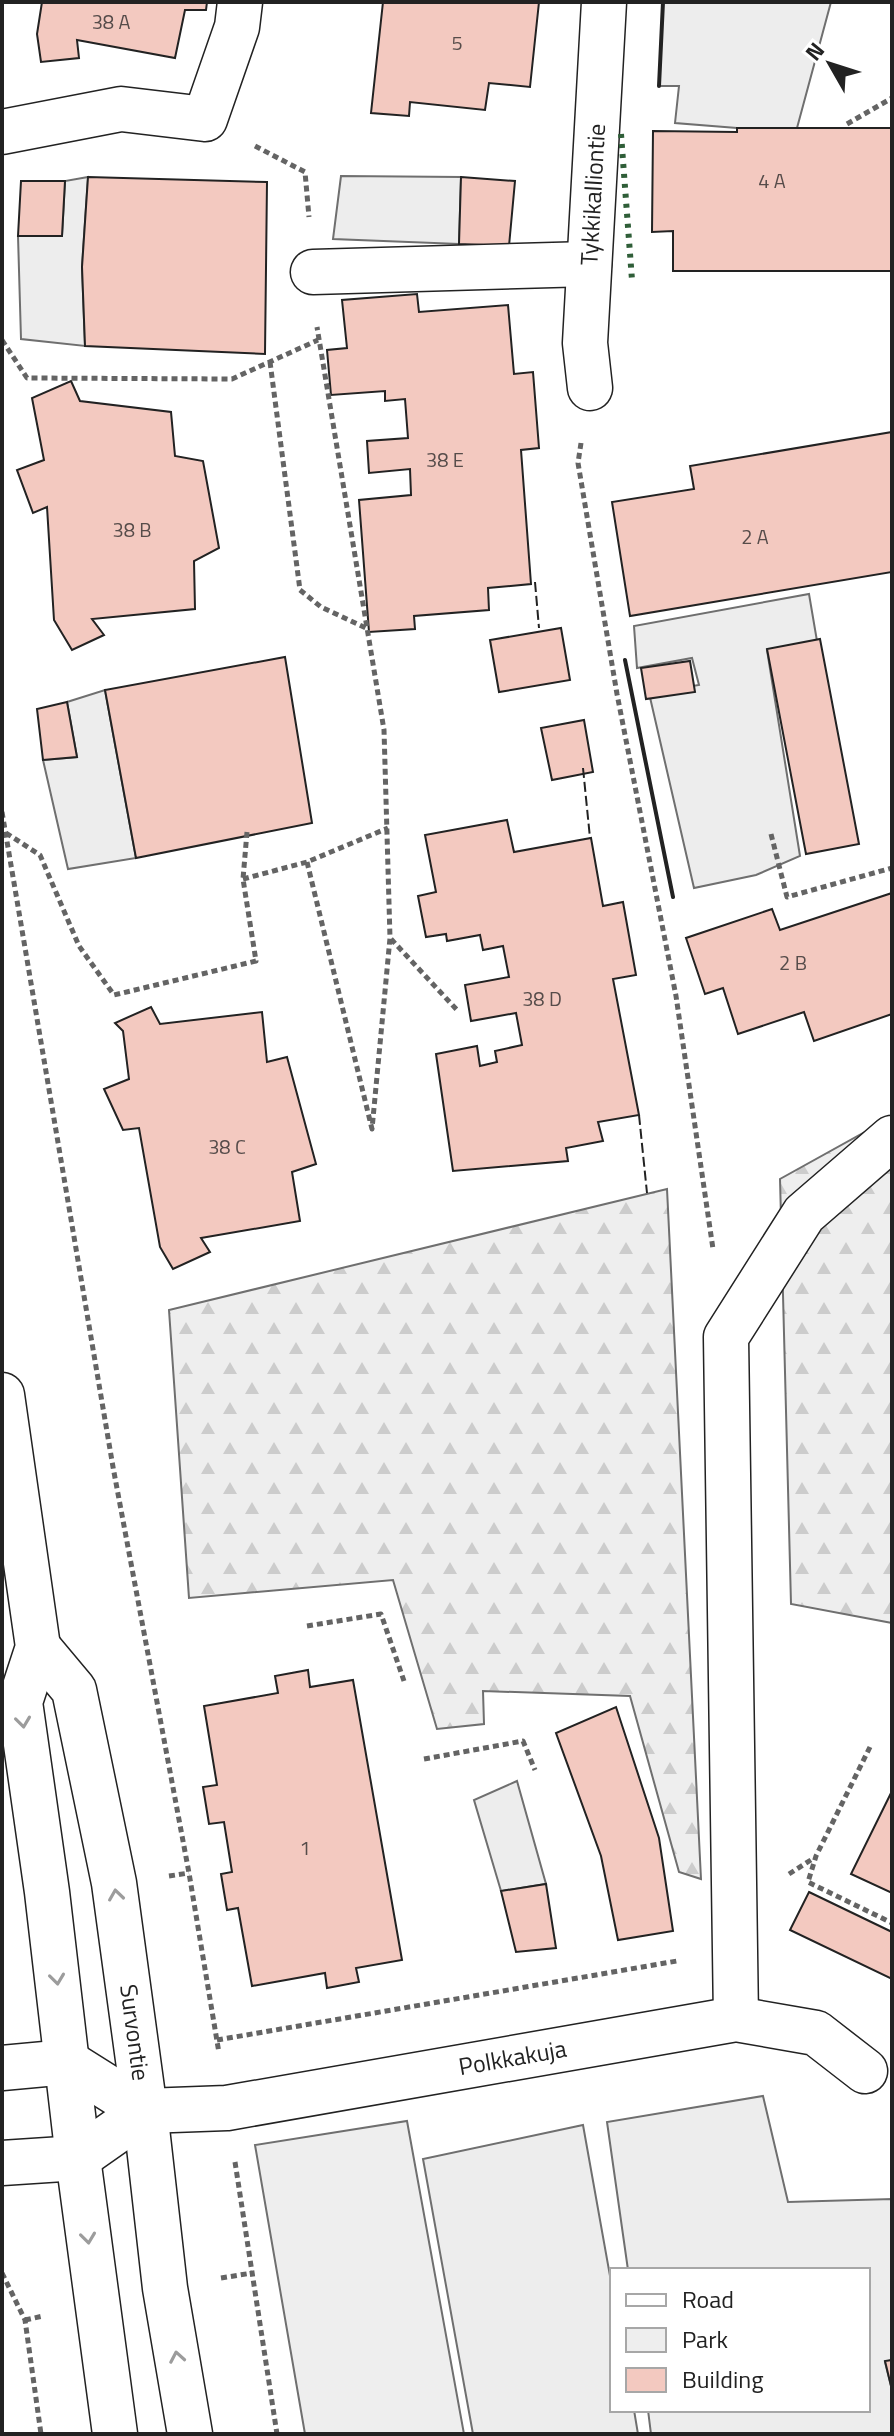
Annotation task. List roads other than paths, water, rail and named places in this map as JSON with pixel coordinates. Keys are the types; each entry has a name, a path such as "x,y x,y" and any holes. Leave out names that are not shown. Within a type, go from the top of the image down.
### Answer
{"main road":[{"path":"2,132 121,109 205,119 237,27 240,2"},
{"name":"Tykkikalliontie","path":"590,388 585,343 604,2"},
{"path":"313,272 589,264"},
{"path":"736,2019 726,1337 804,1214 892,1138"},
{"path":"2,1395 38,1647 20,1702 115,2434"},
{"name":"Survontie","path":"38,1647 74,1690 114,1883 165,2288 190,2434"},
{"name":"Polkkakuja","path":"145,2111 227,2108 736,2019 816,2033 865,2071"},
{"path":"2,2068 67,2062 145,2111 78,2158 2,2163"}]}
